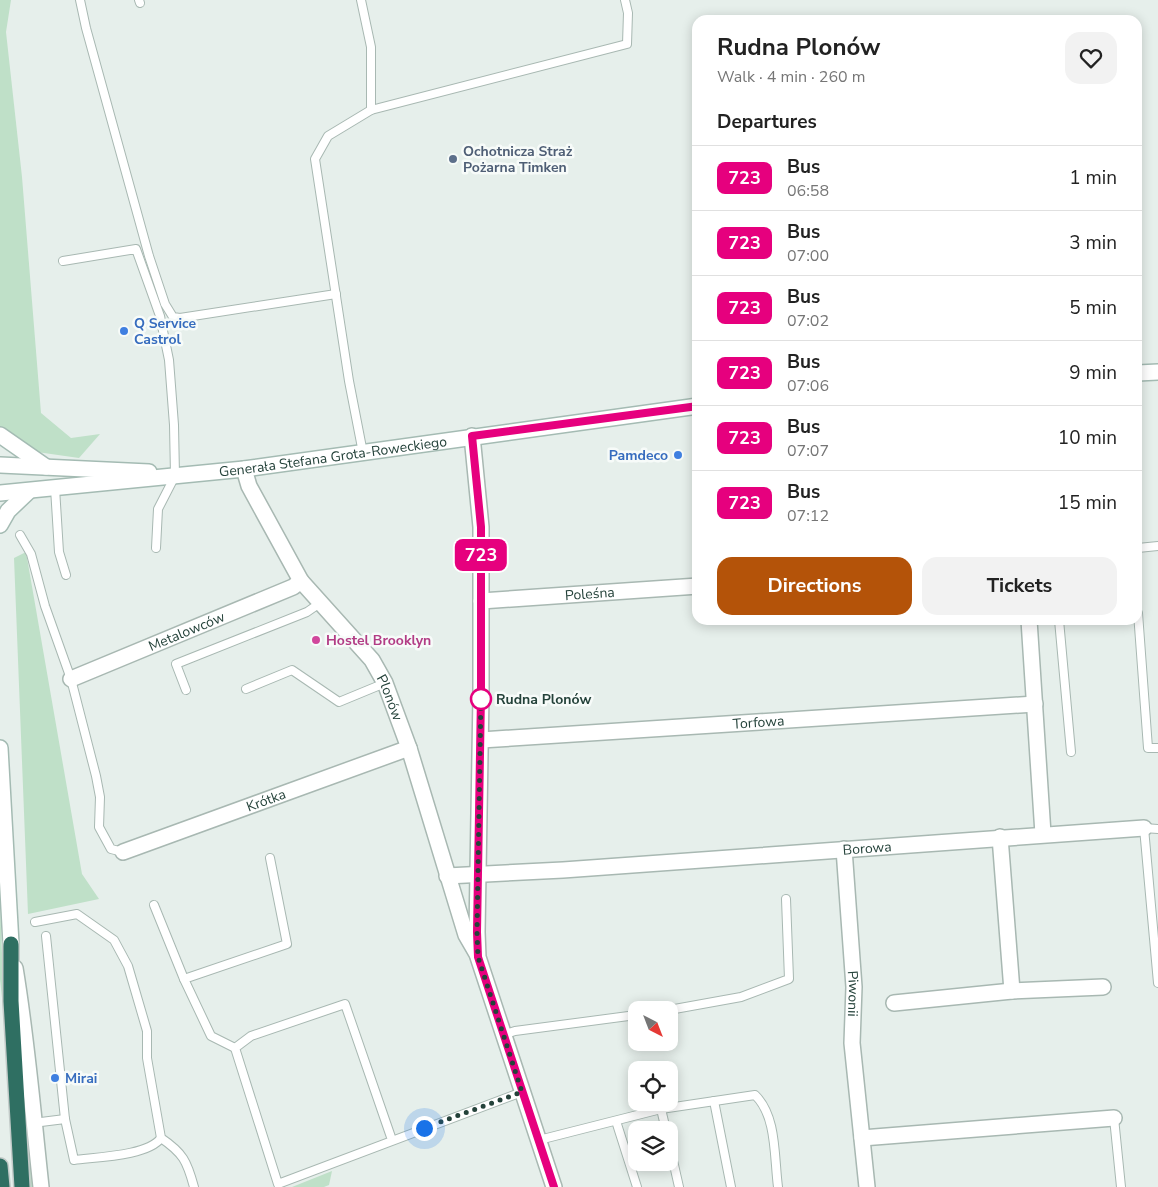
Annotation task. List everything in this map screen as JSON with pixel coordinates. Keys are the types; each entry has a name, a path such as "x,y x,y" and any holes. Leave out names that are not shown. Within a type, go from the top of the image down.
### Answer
{"highway":[{"path":"11,944 11,1001 22,1187"},
{"path":"0,1166 2,1187"}],"street":[{"path":"1142,373 1158,372"},
{"name":"Generała Stefana Grota-Roweckiego","path":"0,493 244,469 692,407"},
{"path":"0,435 46,467"},
{"name":"Plonów","path":"472,436 481,527 478,957"},
{"name":"Generała Stefana Grota-Roweckiego","path":"0,465 139,470 175,476"},
{"name":"Plonów","path":"244,469 249,486 301,581 372,660 385,683 409,748 466,935 478,957 554,1187"},
{"path":"0,525 8,511 30,491"},
{"name":"Metalowców","path":"71,679 193,630 293,587 301,581"},
{"name":"Poleśna","path":"481,601 692,586"},
{"path":"1029,625 1043,834"},
{"name":"Torfowa","path":"480,740 1035,704"},
{"path":"0,748 11,944 25,1025 33,1123 41,1187"},
{"name":"Krótka","path":"123,852 409,748"},
{"name":"Borowa","path":"447,876 1151,828"},
{"path":"1000,837 1012,992"},
{"name":"Piwonii","path":"844,849 854,987 852,1043 867,1187"},
{"path":"894,1003 1012,992 1103,987"},
{"path":"862,1138 1114,1118"}],"lane":[{"path":"80,0 149,256 165,304 173,317 180,318 336,294"},
{"path":"361,0 371,47 371,110"},
{"path":"363,453 349,381 315,160 328,136 371,110 627,44 628,13 625,0"},
{"path":"63,262 136,249 160,316 169,360 176,446 175,476 158,509 156,548"},
{"path":"55,488 59,552 66,575"},
{"path":"20,535 31,554 45,606 71,679 100,797 99,827 111,849 123,852"},
{"path":"1142,548 1158,546"},
{"path":"186,690 176,664 306,612 320,603"},
{"path":"1059,625 1071,752"},
{"path":"1139,625 1148,748 1158,748"},
{"path":"246,689 292,670 338,702 385,683"},
{"path":"1151,828 1158,983"},
{"path":"184,979 287,944 270,858"},
{"path":"678,1008 741,998 789,978 786,899"},
{"path":"154,905 184,979 211,1036 235,1048 278,1184 522,1092"},
{"path":"34,922 77,914 114,940 128,966 147,1031 147,1058 161,1138 178,1150 187,1162 194,1187"},
{"path":"46,936 65,1118 74,1160 143,1150 156,1144 161,1138"},
{"path":"235,1048 252,1036 344,1004 392,1140"},
{"path":"503,1035 515,1031 628,1016"},
{"path":"678,1106 755,1095 765,1104 770,1118 778,1187"},
{"path":"714,1101 731,1187"},
{"path":"539,1140 654,1111"},
{"path":"33,1123 65,1118"},
{"path":"1114,1118 1121,1187"},
{"path":"616,1121 637,1187"},
{"path":"676,1171 680,1187"}],"green space":[{"path":"0,0 11,0 6,32 22,177 41,413 71,438 100,434 79,458 37,452 4,431 0,426"},
{"path":"26,552 82,874 99,899 28,914 14,558"},
{"path":"0,904 5,1027 0,979"},
{"path":"22,1060 38,1187 29,1187"},
{"path":"332,1171 329,1185 324,1187 292,1187"}],"bus line":[{"name":"723","path":"554,1187 478,957 481,527 472,436 692,407"}],"place":[{"name":"Ochotnicza Straż Pożarna Timken","path":"453,159"},
{"name":"Q Service Castrol","path":"124,331"},
{"name":"Pamdeco","path":"678,455"},
{"name":"Hostel Brooklyn","path":"316,640"},
{"name":"Rudna Plonów","path":"481,699"},
{"name":"Mirai","path":"55,1078"}],"route":[{"path":"424,1128 522,1092 478,957 481,695 481,699"}]}
